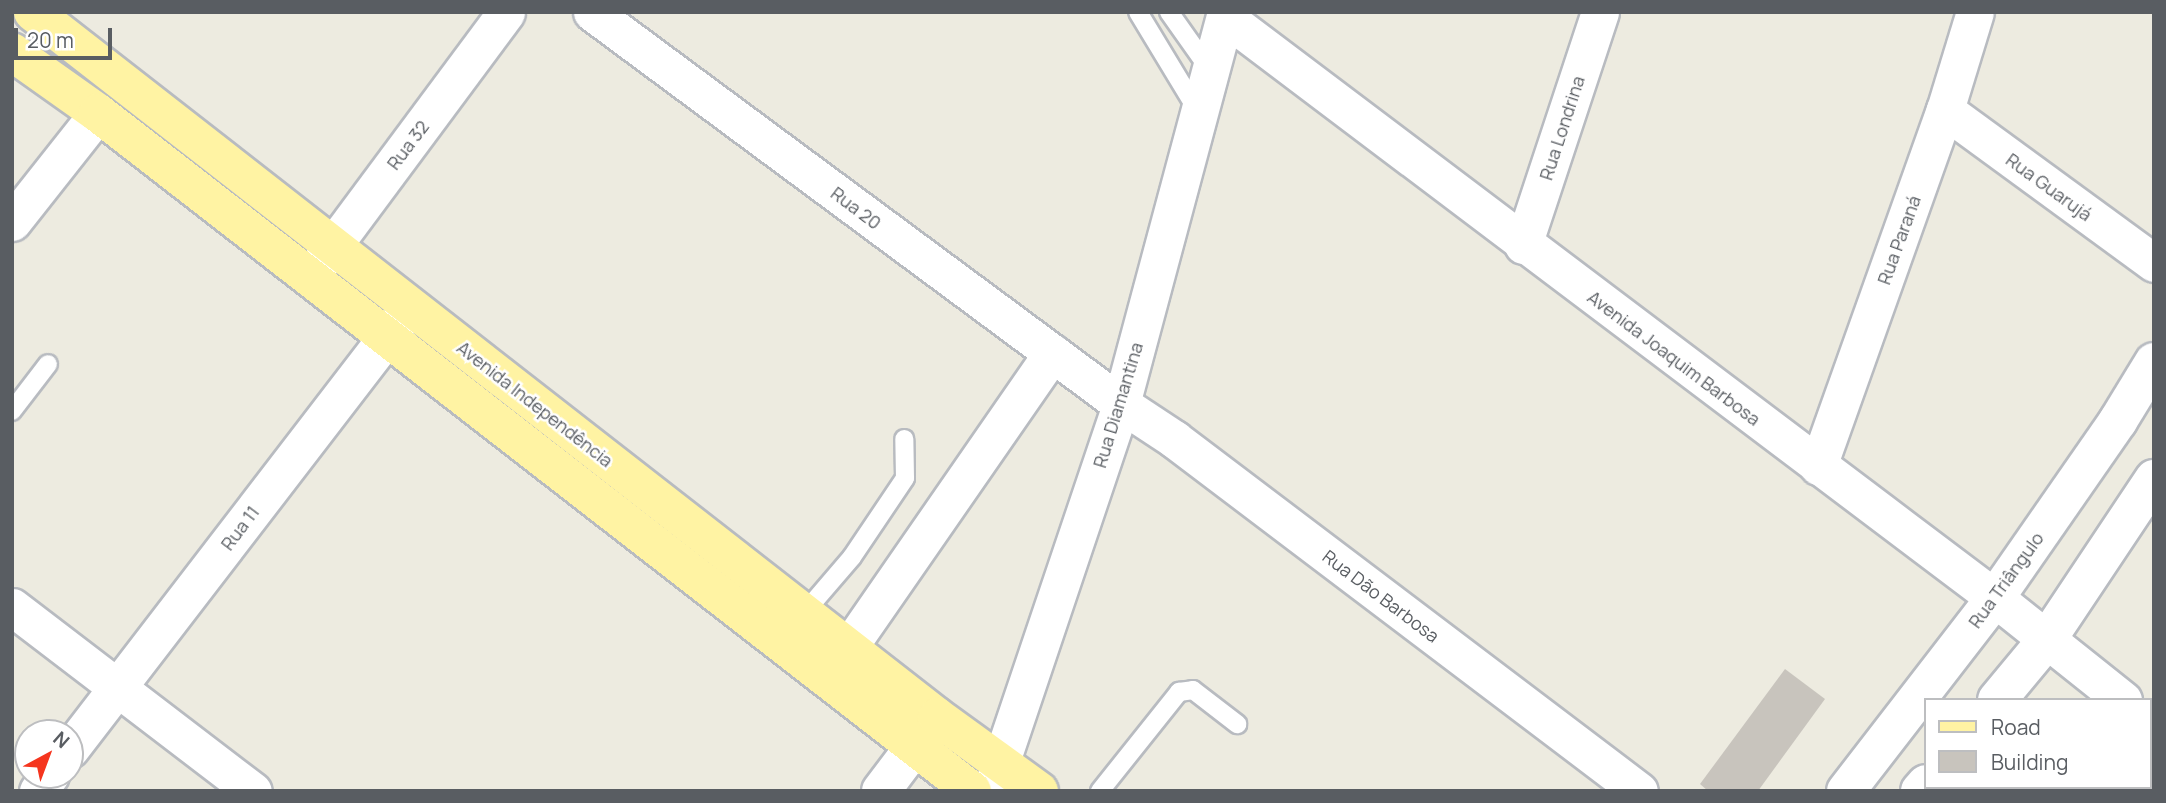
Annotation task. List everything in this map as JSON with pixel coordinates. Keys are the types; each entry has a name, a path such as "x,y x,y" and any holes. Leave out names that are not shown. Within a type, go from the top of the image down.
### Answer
{"main road":[{"name":"Avenida Independência","path":"33,12 804,613 835,661"},
{"name":"Avenida Independência","path":"12,52 98,113 386,337 835,661 925,732 997,777 1036,790"},
{"name":"Rua Triângulo","path":"1846,791 1995,598 2118,421 2154,362"},
{"path":"1999,698 2046,641 2154,479"},
{"name":"Avenida Independência","path":"925,732 972,791"},
{"path":"881,791 925,732"}],"street":[{"name":"Rua 32","path":"310,278 506,12"},
{"name":"Rua 20","path":"592,12 1121,404"},
{"name":"Rua Londrina","path":"1523,245 1600,12"},
{"name":"Rua Paraná","path":"1818,466 1945,110 1976,12"},
{"name":"Rua Diamantina","path":"997,777 1121,404 1225,14"},
{"name":"Avenida Joaquim Barbosa","path":"1225,14 1523,245 1995,598 2120,698"},
{"name":"Rua Guarujá","path":"1945,110 2154,263"},
{"path":"12,222 98,113"},
{"name":"Rua 11","path":"84,731 410,306"},
{"path":"835,661 1052,353"},
{"name":"Rua Dão Barbosa","path":"1121,404 1174,439 1639,791"},
{"path":"12,607 253,791"}],"lane":[{"path":"1138,12 1199,113"},
{"path":"1170,12 1210,70"},
{"path":"12,411 48,364"},
{"path":"804,613 852,556 905,478 904,439"},
{"path":"1100,791 1179,692 1193,690 1237,724"}],"building":[{"path":"1785,669 1825,699 1758,791 1708,791 1700,784"}]}
